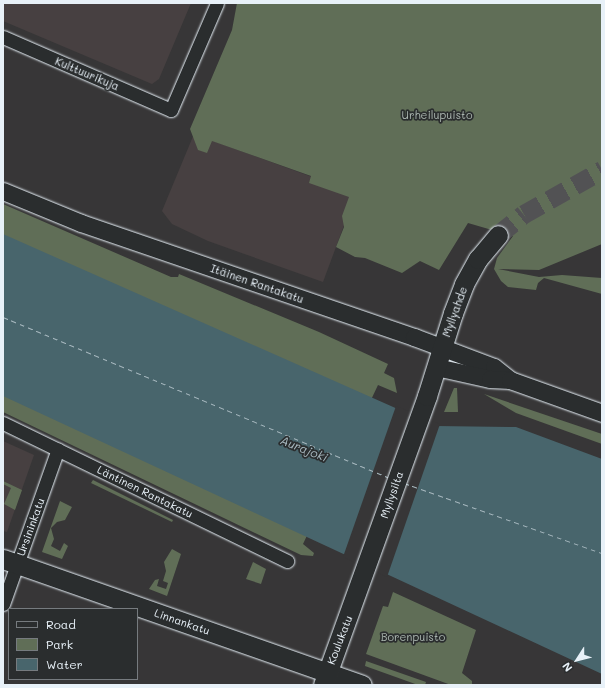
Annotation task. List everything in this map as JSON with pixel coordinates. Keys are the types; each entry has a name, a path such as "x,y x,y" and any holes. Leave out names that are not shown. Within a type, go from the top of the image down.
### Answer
{"main road":[{"name":"Myllyahde","path":"427,396 464,284 486,247 498,235"},
{"name":"Myllysilta","path":"357,594 427,396"},
{"name":"Linnankatu","path":"10,562 134,608"},
{"name":"Koulukatu","path":"325,679 357,594"},
{"name":"Linnankatu","path":"138,610 325,679 362,685"}],"street":[{"name":"Kulttuurikuja","path":"3,37 172,110 217,3"},
{"name":"Itäinen Rantakatu","path":"3,191 81,223 494,367 510,380"},
{"name":"Itäinen Rantakatu","path":"436,367 490,379 510,380 602,413"},
{"name":"Läntinen Rantakatu","path":"3,423 287,561"},
{"name":"Ursininkatu","path":"3,604 10,562 58,449"}],"shaded area":[{"path":"3,3 191,3 159,79 152,84 3,21"},
{"path":"194,134 356,193 323,282 208,241 172,224 162,211"},
{"path":"3,441 34,455 7,532 3,531"}],"green space":[{"name":"Urheilupuisto","path":"237,3 602,3 602,244 539,270 498,269 539,277 562,275 602,278 602,294 544,278 538,283 536,290 508,287 501,281 494,269 497,258 513,236 468,223 439,270 420,261 402,273 365,258 355,257 336,247 344,227 342,216 349,197 309,183 311,176 212,141 207,153 198,150 190,129 232,30"},
{"path":"3,204 171,277 178,277 179,274 319,332 388,364 384,373 394,378 397,393 378,385 303,544 314,553 313,556 301,555 3,412"},
{"path":"454,388 457,388 458,412 444,412"},
{"path":"484,394 602,434 602,444 516,413"},
{"path":"93,480 173,520 172,522 91,483"},
{"path":"3,481 22,490 15,510 4,504 11,488 3,484"},
{"path":"60,501 72,507 65,520 57,522 51,528 54,539 51,546 60,551 64,543 68,546 62,559 42,552"},
{"path":"172,549 181,554 167,596 149,589 155,580 159,579 157,586 166,589 168,583 163,581 166,571 164,562"},
{"path":"253,562 266,569 261,584 246,579"},
{"name":"Borenpuisto","path":"393,592 476,630 462,673 472,681 472,685 451,685 366,654 383,606 388,607"},
{"path":"366,661 426,682 425,685 418,685 365,666"}],"water":[{"name":"Aurajoki","path":"3,234 436,426 516,427 602,459 602,674 3,396"}],"pier":[{"path":"396,406 440,424 387,577 343,557"}],"ferry route":[{"path":"3,317 388,477"},
{"path":"404,483 602,553"}],"tunnel":[{"path":"498,235 524,214 602,170"}]}
